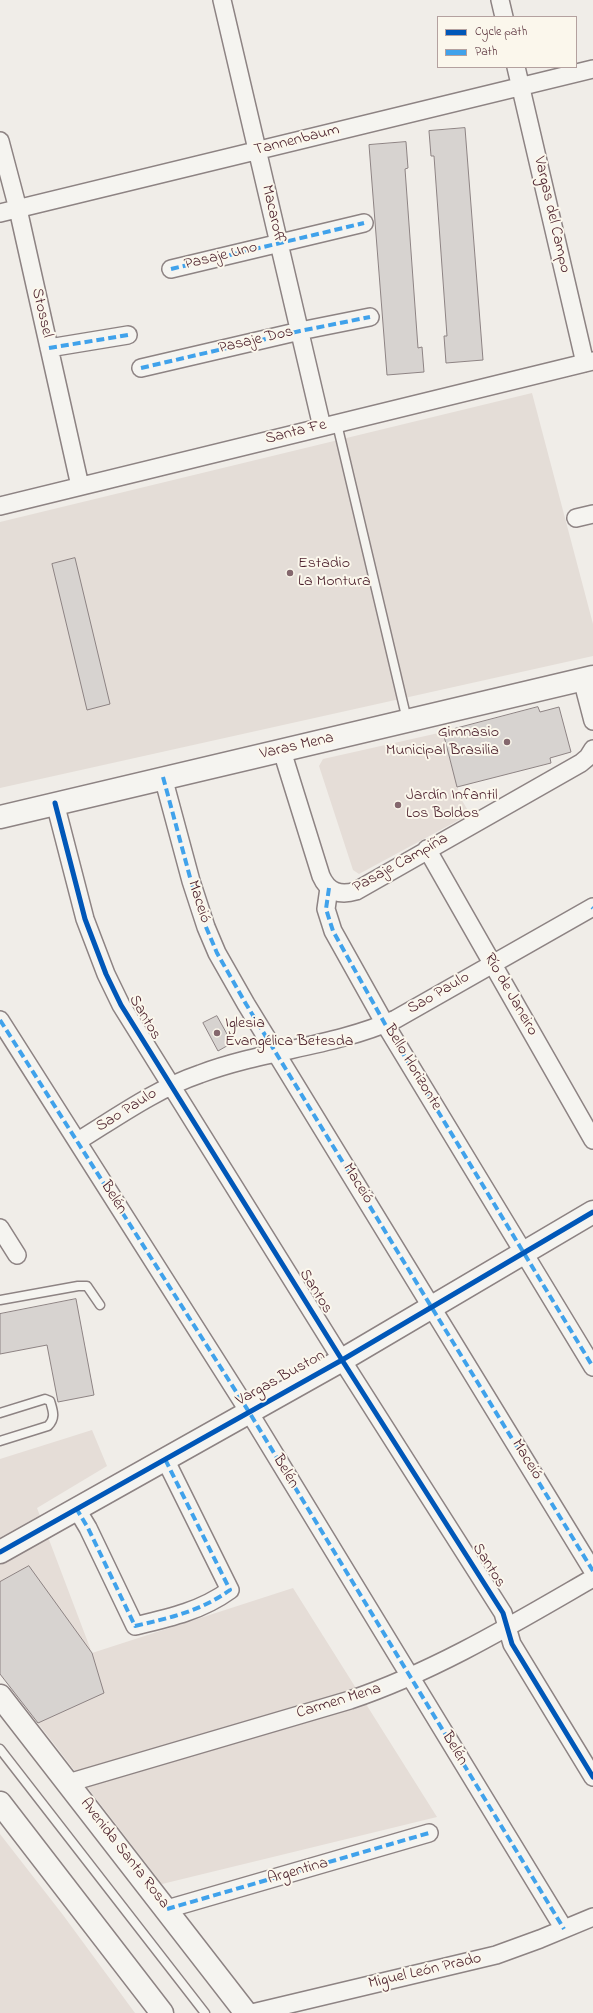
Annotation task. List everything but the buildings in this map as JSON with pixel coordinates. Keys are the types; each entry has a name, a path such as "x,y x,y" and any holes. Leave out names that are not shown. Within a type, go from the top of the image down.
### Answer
{"street":[{"name":"Macaroff","path":"222,0 300,331 329,425"},
{"path":"500,0 504,16"},
{"name":"Vargas del Campo","path":"516,68 589,362"},
{"name":"Tannenbaum","path":"0,213 593,70"},
{"name":"Stossel","path":"0,141 18,209 80,486"},
{"name":"Pasaje Uno","path":"171,269 364,223"},
{"name":"Pasaje Dos","path":"141,368 300,331 370,317"},
{"path":"49,348 128,335"},
{"name":"Santa Fe","path":"0,506 589,362"},
{"path":"576,518 593,514"},
{"path":"588,678 593,721"},
{"name":"Varas Mena","path":"0,817 588,678"},
{"name":"Pasaje Campiña","path":"329,888 342,894 356,891 581,763 588,757 593,749"},
{"path":"282,750 321,876 329,888"},
{"name":"Maceió","path":"164,777 191,880 206,927 231,978 593,1571"},
{"name":"Santos","path":"55,803 85,919 95,947 121,1005 170,1086 342,1360 503,1613 512,1644 593,1777"},
{"name":"Río de Janeiro","path":"427,850 593,1140"},
{"name":"Bello Horizonte","path":"329,888 326,909 333,931 385,1024 593,1366"},
{"name":"Sao Paulo","path":"78,1142 170,1086 222,1066 338,1039 385,1024 593,907"},
{"name":"Belén","path":"0,1020 249,1412 564,1929"},
{"name":"Vargas Buston","path":"0,1552 342,1360 593,1212"},
{"path":"0,1228 17,1255"},
{"path":"76,1508 88,1528 135,1626 180,1616 219,1598 230,1590 165,1459"},
{"name":"Carmen Mena","path":"68,1783 350,1700 410,1678 507,1627 593,1578"},
{"name":"Avenida Santa Rosa","path":"0,1696 167,1909 246,2013"},
{"path":"0,1803 162,2013"},
{"name":"Argentina","path":"167,1909 429,1833"},
{"name":"Miguel León Prado","path":"252,2013 480,1959 512,1950 593,1917"}],"lane":[{"path":"329,425 407,721"},
{"path":"0,1300 78,1286 87,1286 100,1305"},
{"path":"0,1413 46,1399 50,1401 54,1414 53,1422 48,1426 0,1441"},
{"path":"0,1749 204,2013"}],"shaded area":[{"name":"Estadio La Montura","path":"532,393 593,624 593,656 0,788 0,522"},
{"name":"Jardín Infantil Los Boldos","path":"443,732 460,797 470,814 359,874 353,870 319,766 323,759"},
{"path":"92,1430 107,1466 37,1508 92,1653 293,1588 437,1817 162,1884 0,1674 0,1459"},
{"path":"0,1834 63,1915 135,2013 0,2013"}],"marked path":[{"path":"171,269 364,223"},
{"path":"141,368 300,331 370,317"},
{"path":"49,348 128,335"},
{"path":"163,777 191,881 206,927 217,953 246,1004 593,1571"},
{"path":"329,888 326,909 333,931 385,1024 593,1367"},
{"path":"0,1020 249,1412 564,1929"},
{"path":"76,1508 88,1528 135,1626 196,1609 219,1597 230,1590 165,1459"},
{"path":"167,1909 429,1833"}],"cycle path":[{"path":"55,803 85,919 106,974 121,1005 342,1360 503,1613 512,1644 593,1777"},
{"path":"0,1552 342,1360 593,1212"}],"place":[{"name":"Estadio La Montura","path":"290,573"},
{"name":"Gimnasio Municipal Brasilia","path":"507,742"},
{"name":"Jardín Infantil Los Boldos","path":"398,805"},
{"name":"Iglesia Evangélica Betesda","path":"217,1033"}]}
